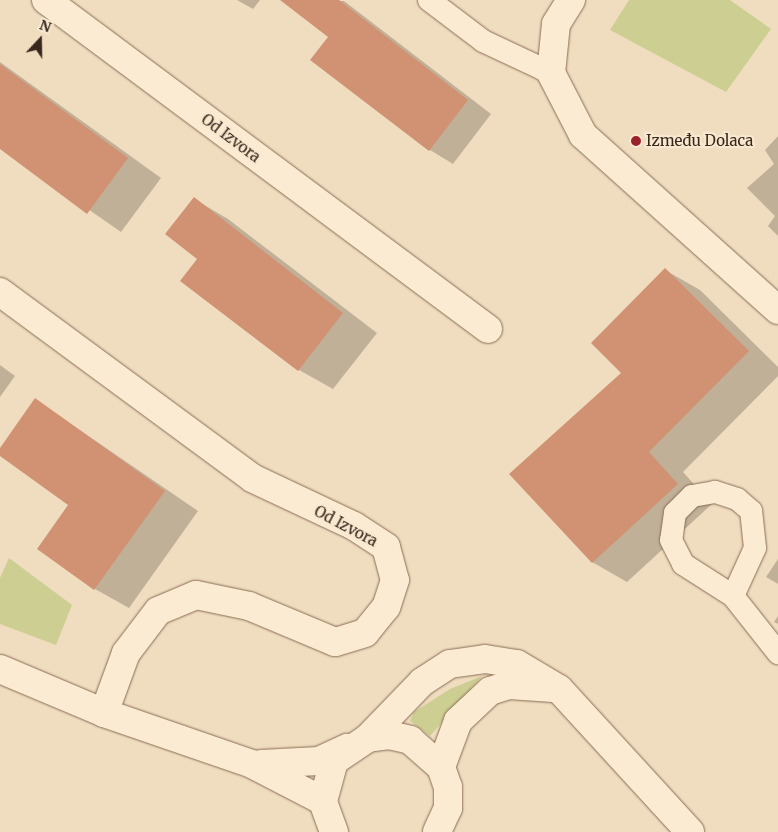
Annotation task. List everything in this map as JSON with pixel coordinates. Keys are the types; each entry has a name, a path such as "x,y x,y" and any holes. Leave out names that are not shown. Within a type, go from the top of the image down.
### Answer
{"street":[{"name":"Od Izvora","path":"46,0 488,329"},
{"path":"571,0 556,24 551,73 583,135 778,310"},
{"name":"Od Izvora","path":"0,292 252,478 354,526 386,547 395,580 386,607 365,633 335,642 249,606 196,595 158,611 126,653 104,713"},
{"path":"334,832 323,801 334,762 359,742 422,682 450,664 485,659 517,664 559,688 690,832"},
{"path":"0,669 104,713 252,764 323,801"},
{"path":"440,767 458,721 490,691 509,684 559,688"},
{"path":"252,764 319,761 359,742 410,740 440,767 448,786 447,824"}],"lane":[{"path":"429,0 491,45 551,73"},
{"path":"733,596 755,548 751,511 737,498 715,492 692,496 675,513 671,540 683,564 733,596 778,652"}],"green space":[{"path":"629,0 730,0 771,29 726,92 610,30"},
{"path":"9,558 72,605 56,645 0,624 0,578"},
{"path":"482,676 430,736 410,721 414,712 450,689"}],"building":[{"path":"280,0 339,0 468,100 429,151 310,60 328,37"},
{"path":"0,64 128,158 87,214 0,149"},
{"path":"194,197 343,313 298,371 180,281 197,259 165,234"},
{"path":"665,268 749,351 649,452 678,484 592,563 509,474 621,373 591,343"},
{"path":"35,398 165,491 94,590 37,549 68,505 0,456 0,448"}],"place":[{"name":"Između Dolaca","path":"636,141"}]}
